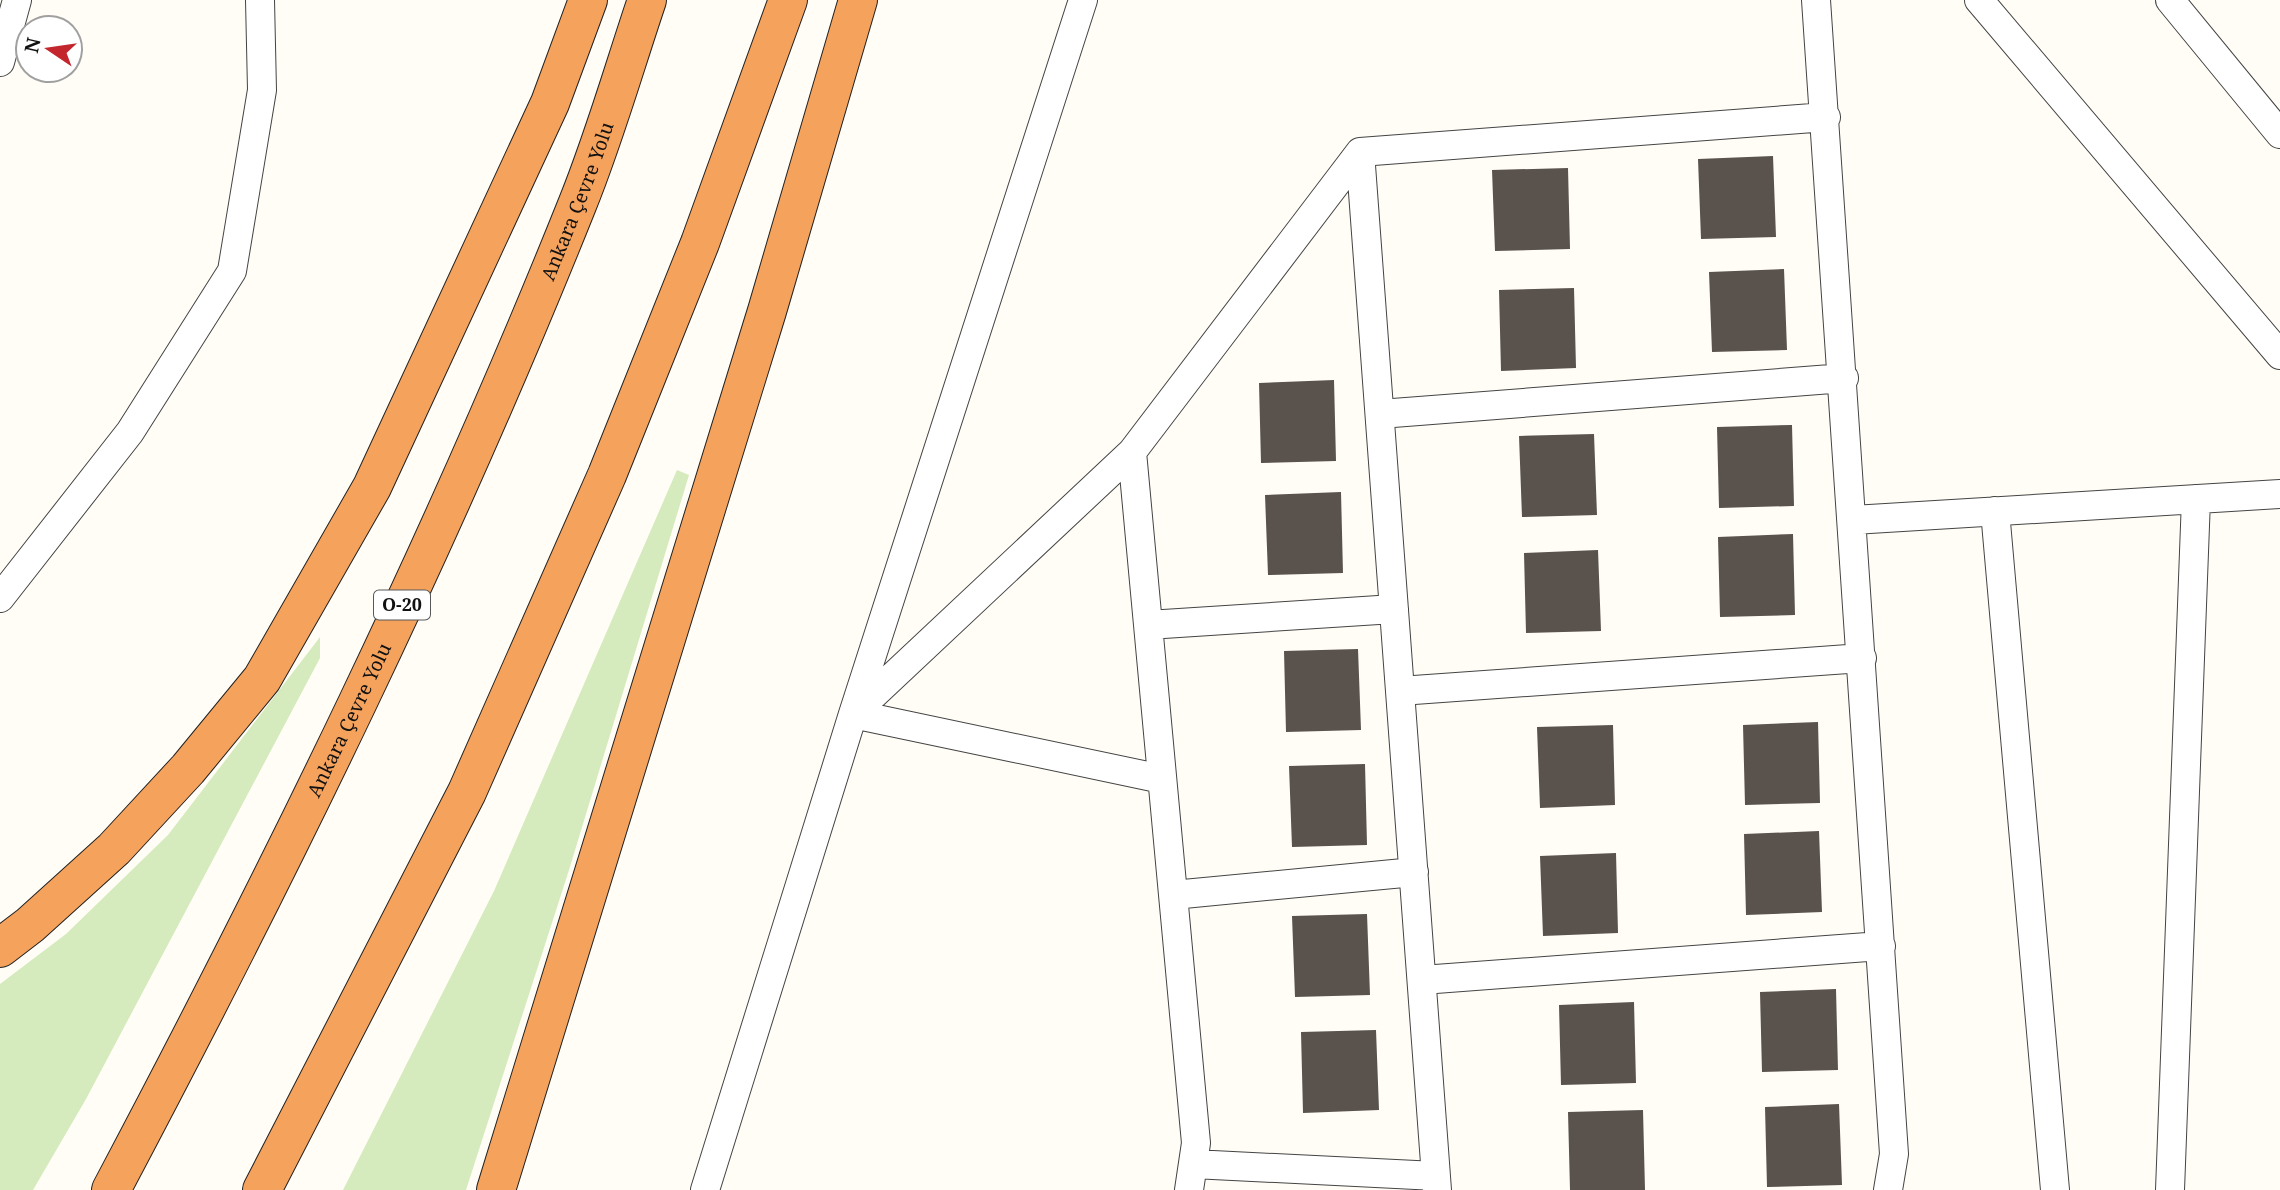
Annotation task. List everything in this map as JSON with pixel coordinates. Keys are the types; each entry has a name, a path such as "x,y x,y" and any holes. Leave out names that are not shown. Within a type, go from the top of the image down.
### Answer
{"highway":[{"path":"0,948 30,925 114,849 188,769 262,679 372,487 550,103 588,0"},
{"name":"Ankara Çevre Yolu","path":"111,1190 215,993 341,738 481,432 579,202 647,0"},
{"path":"262,1190 467,792 579,539 700,243 788,0"},
{"path":"496,1190 766,311 858,0"}],"street":[{"path":"0,62 17,0"},
{"path":"0,598 130,432 232,271 262,90 260,0"},
{"path":"705,1190 853,714 1083,0"},
{"path":"1816,0 1844,378 1894,1154 1888,1190"},
{"path":"1979,0 2280,355"},
{"path":"2170,0 2280,134"},
{"path":"853,714 1132,452 1360,152 1826,117"},
{"path":"1132,452 1196,1143 1191,1177 1437,1183 1360,152"},
{"path":"1380,414 1844,378"},
{"path":"1853,520 2280,494"},
{"path":"2170,1190 2196,499"},
{"path":"1995,511 2054,1190"},
{"path":"1148,625 1394,609"},
{"path":"1400,691 1862,659"},
{"path":"853,714 1162,779"},
{"path":"1173,895 1414,873"},
{"path":"1422,981 1881,946"}],"green space":[{"path":"677,470 689,475 569,870 466,1190 343,1190 494,891"},
{"path":"320,637 320,658 86,1099 33,1190 0,1190 0,984 66,934 168,835"}],"building":[{"path":"1773,156 1776,237 1701,239 1698,159"},
{"path":"1568,168 1570,249 1495,251 1492,170"},
{"path":"1784,269 1787,350 1712,352 1709,272"},
{"path":"1574,288 1576,368 1501,371 1499,290"},
{"path":"1334,380 1336,461 1261,463 1259,383"},
{"path":"1792,425 1794,506 1719,508 1717,427"},
{"path":"1594,434 1597,515 1522,517 1519,436"},
{"path":"1341,492 1343,573 1268,575 1265,495"},
{"path":"1793,534 1795,615 1720,617 1718,537"},
{"path":"1598,550 1601,631 1526,633 1524,553"},
{"path":"1358,649 1361,730 1286,732 1284,651"},
{"path":"1818,722 1820,803 1745,805 1743,725"},
{"path":"1613,725 1615,805 1540,808 1537,727"},
{"path":"1365,764 1367,845 1292,847 1289,766"},
{"path":"1819,831 1822,912 1746,915 1744,834"},
{"path":"1616,853 1618,933 1543,936 1540,856"},
{"path":"1367,914 1370,995 1295,997 1292,916"},
{"path":"1836,989 1838,1070 1762,1072 1760,992"},
{"path":"1634,1002 1636,1083 1561,1085 1559,1005"},
{"path":"1376,1030 1379,1110 1303,1113 1301,1032"},
{"path":"1839,1104 1842,1185 1767,1187 1765,1107"},
{"path":"1643,1110 1645,1190 1570,1190 1568,1112"}]}
